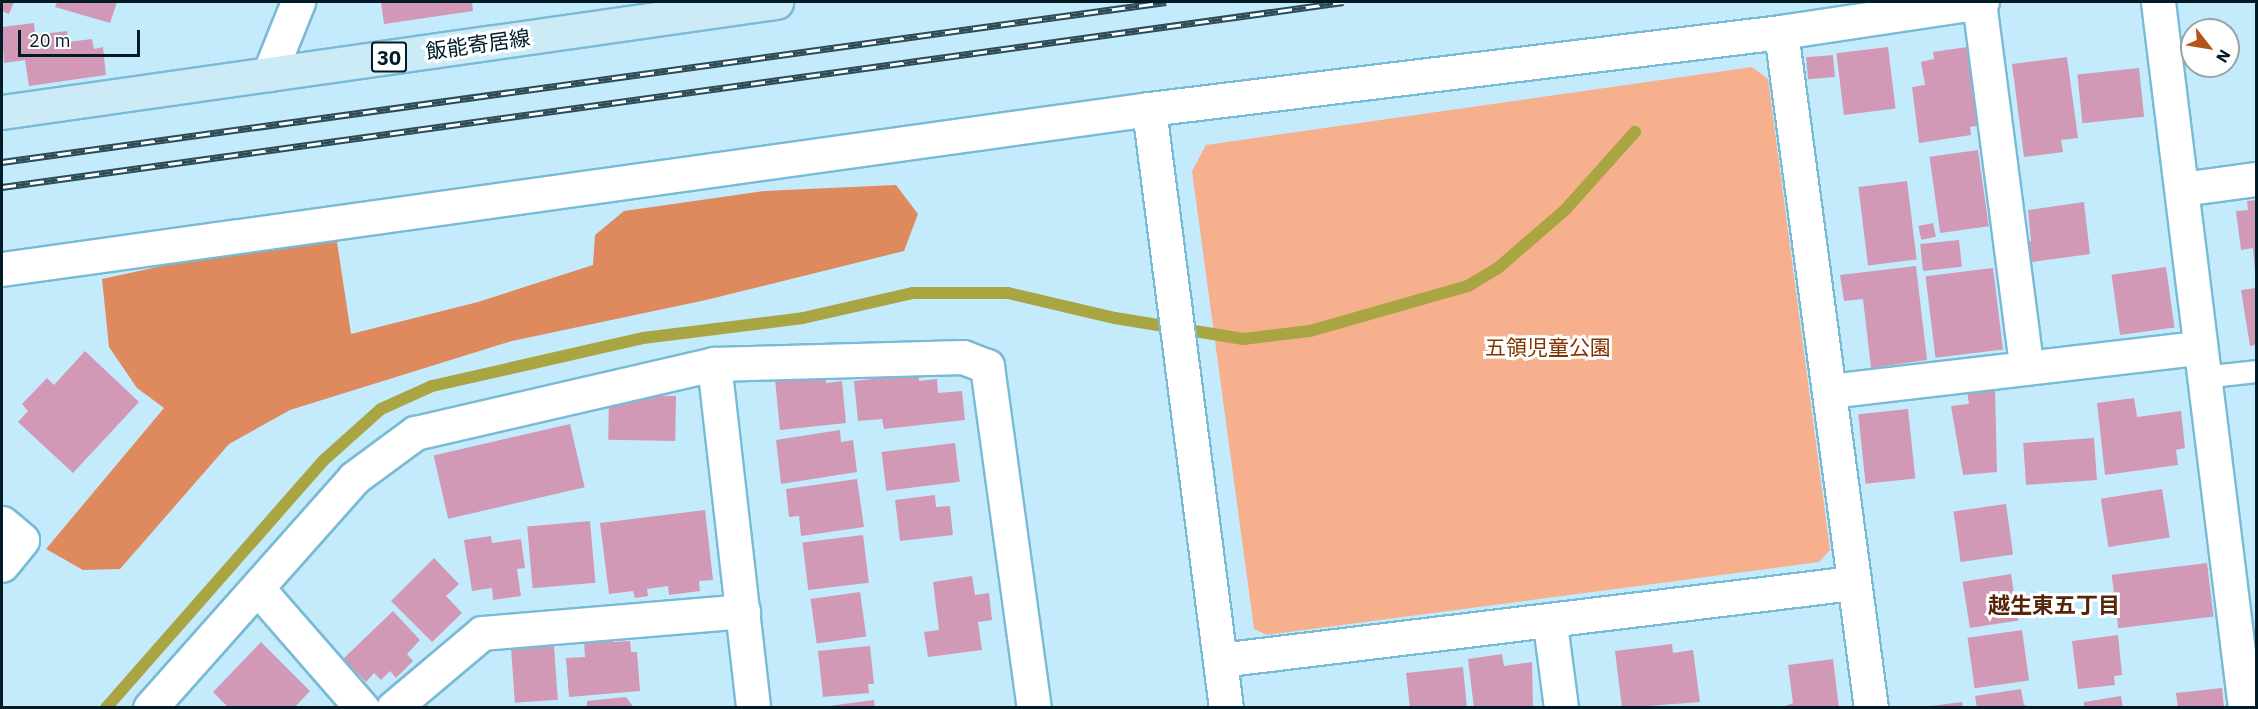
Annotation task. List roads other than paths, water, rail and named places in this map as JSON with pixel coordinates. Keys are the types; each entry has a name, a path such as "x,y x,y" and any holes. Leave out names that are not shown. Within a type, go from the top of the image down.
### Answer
{"main road":[{"name":"飯能寄居線","path":"2,112 776,2"}],"street":[{"path":"269,74 298,2"},
{"path":"2,269 1149,109 1781,32 1981,2 2026,366"},
{"path":"2158,2 2182,189 2200,363 2246,708"},
{"path":"1781,32 1871,708"},
{"path":"1149,109 1226,708"},
{"path":"2182,189 2256,179"},
{"path":"150,708 259,590 354,478 415,433 714,364 963,357 987,366 1034,708"},
{"path":"1830,391 2026,366 2200,363"},
{"path":"714,364 753,708"},
{"path":"2,523 22,540 2,565"},
{"path":"1220,660 1550,624 1853,583"},
{"path":"259,590 362,708"},
{"path":"393,708 482,633 743,611"},
{"path":"1550,624 1561,708"}],"lane":[{"path":"2200,363 2256,371"}],"waterway":[{"path":"106,708 324,460 381,409 432,386 643,338 803,318 913,293 1008,293 1115,318 1243,339 1310,331 1468,286 1498,268 1565,210 1635,132"}],"railway":[{"path":"2,162 1166,2"},
{"path":"2,187 1343,2"}],"district":[{"name":"越生東五丁目","path":"2054,605"}],"park label":[{"name":"五領児童公園","path":"1548,347"}]}
